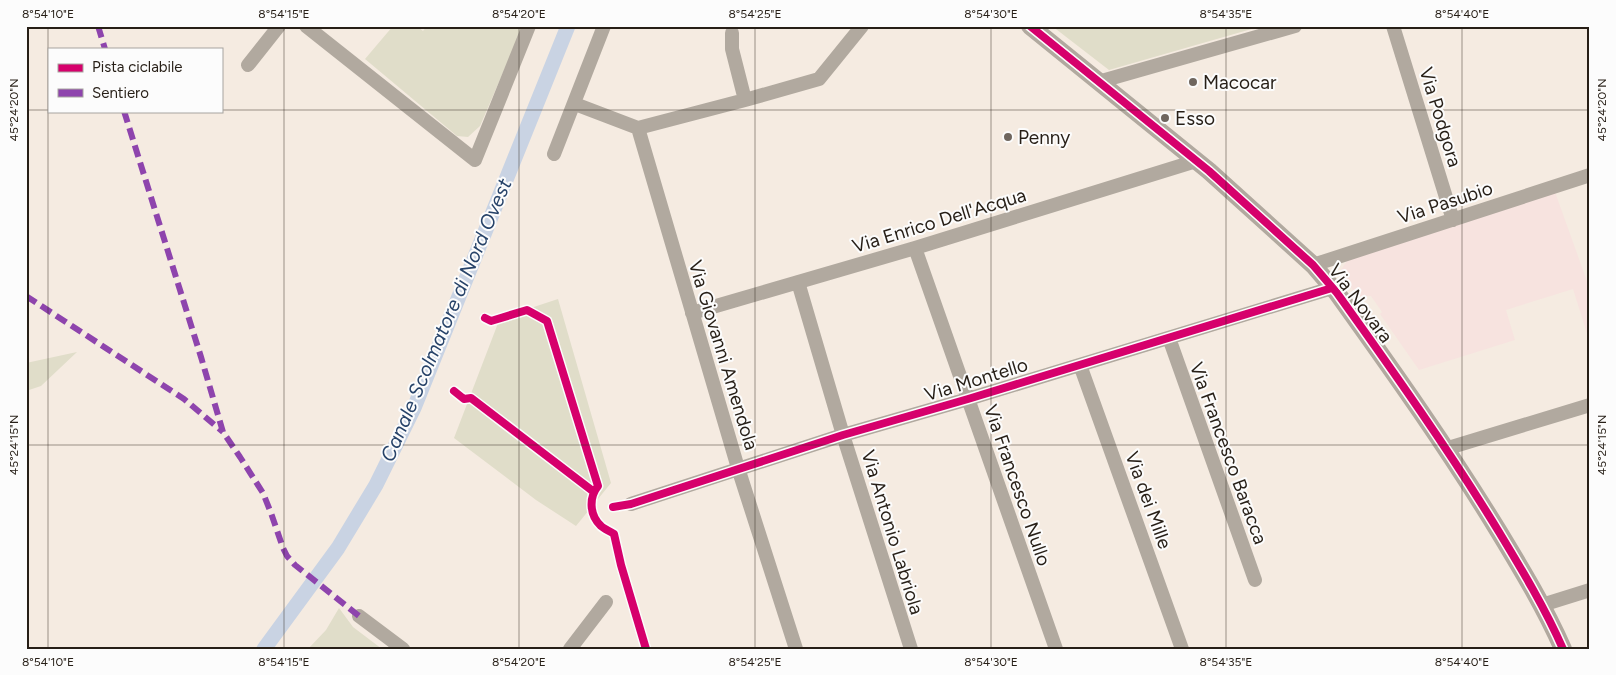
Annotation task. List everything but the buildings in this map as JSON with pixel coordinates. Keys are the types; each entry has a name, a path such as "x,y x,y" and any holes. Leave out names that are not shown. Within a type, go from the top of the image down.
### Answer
{"street":[{"path":"248,65 279,26"},
{"path":"306,26 476,160 529,26"},
{"path":"554,154 604,26"},
{"path":"574,104 638,128 745,100 819,79 862,26"},
{"path":"1098,82 1295,26"},
{"name":"Via Podgora","path":"1393,26 1454,220"},
{"name":"Via Novara","path":"1034,28 1209,171 1312,265 1332,288 1346,305 1478,498 1542,605 1563,649"},
{"path":"732,33 732,49 745,100"},
{"name":"Via Giovanni Amendola","path":"638,128 738,468 796,649"},
{"name":"Via Enrico Dell'Acqua","path":"692,313 915,248 1196,161"},
{"name":"Via Pasubio","path":"1312,265 1590,175"},
{"name":"Via Francesco Nullo","path":"915,248 1053,648"},
{"name":"Via Antonio Labriola","path":"798,282 843,435 910,649"},
{"name":"Via Montello","path":"631,504 843,435 968,399 1332,288"},
{"name":"Via Francesco Baracca","path":"1168,338 1255,580"},
{"name":"Via dei Mille","path":"1080,365 1182,649"},
{"path":"1446,449 1590,405"},
{"path":"1542,605 1590,590"},
{"path":"570,649 606,602"},
{"path":"359,616 403,649"}],"shaded area":[{"path":"393,26 417,26 423,31 427,26 523,26 480,126 468,137 457,136 365,59"},
{"path":"1052,26 1262,26 1109,70"},
{"path":"1555,192 1588,284 1590,284 1590,343 1573,289 1506,310 1515,340 1419,370 1380,314 1382,312 1371,296 1357,296 1340,271 1347,261 1346,259"},
{"path":"558,299 611,483 576,526 536,500 454,438 500,318"},
{"path":"77,352 41,386 26,391 26,363"},
{"path":"339,608 353,627 382,649 308,649 326,630"}],"waterway":[{"name":"Canale Scolmatore di Nord Ovest","path":"264,649 338,548 376,485 414,408 568,26"}],"marked path":[{"path":"98,26 105,48"},
{"path":"124,112 223,432 263,493 287,556 295,565 359,616"},
{"path":"26,296 184,399 223,432"}],"cycle path":[{"path":"1030,26 1209,171 1313,265 1337,293 1420,411 1480,501 1533,589 1563,649"},
{"path":"613,507 631,504 843,435 968,399 1332,288"},
{"path":"485,318 491,321 527,310 547,321 598,486 593,495 592,511 597,522 614,534 621,565 646,649"},
{"path":"454,391 464,399 471,398 594,492"}],"place":[{"name":"Macocar","path":"1193,82"},
{"name":"Esso","path":"1165,118"},
{"name":"Penny","path":"1008,137"}]}
